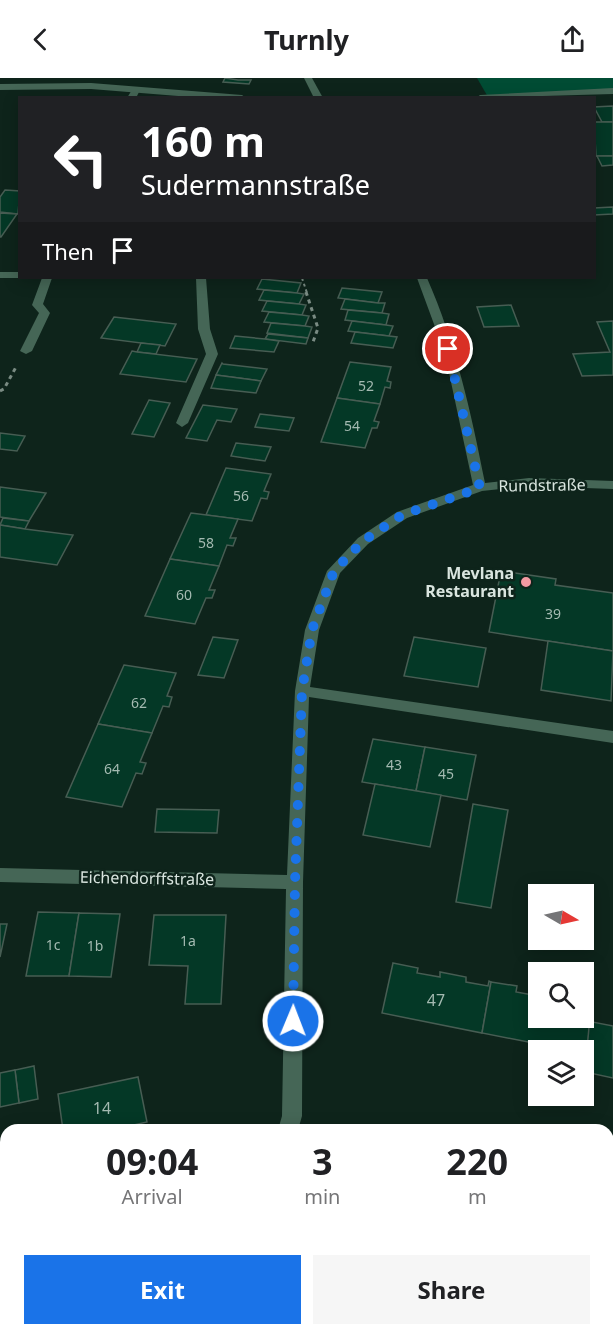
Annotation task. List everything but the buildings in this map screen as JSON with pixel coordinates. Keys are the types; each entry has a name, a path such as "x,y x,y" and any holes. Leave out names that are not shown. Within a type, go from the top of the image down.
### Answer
{"street":[{"path":"308,78 318,96"},
{"path":"0,87 91,86 134,94 188,96"},
{"path":"518,96 613,91"},
{"path":"0,275 18,275"},
{"path":"26,351 45,313 38,305 47,279"},
{"path":"182,423 212,354 204,329 201,279"},
{"path":"422,279 437,310 454,369 480,488"},
{"name":"Rundstraße","path":"290,1124 292,1116 295,882 302,691 312,630 334,571 363,541 402,515 480,488 529,482 613,485"},
{"path":"302,691 613,737"},
{"name":"Eichendorffstraße","path":"0,875 295,882"}],"path":[{"path":"302,279 318,328 314,342"},
{"path":"0,391 4,389 26,351"}],"green space":[{"path":"477,78 613,78 613,91 487,96"}],"place":[{"name":"Mevlana Restaurant","path":"526,582"}],"route":[{"path":"293,1021 302,691 312,630 334,571 363,541 402,515 480,488 448,349"}]}
